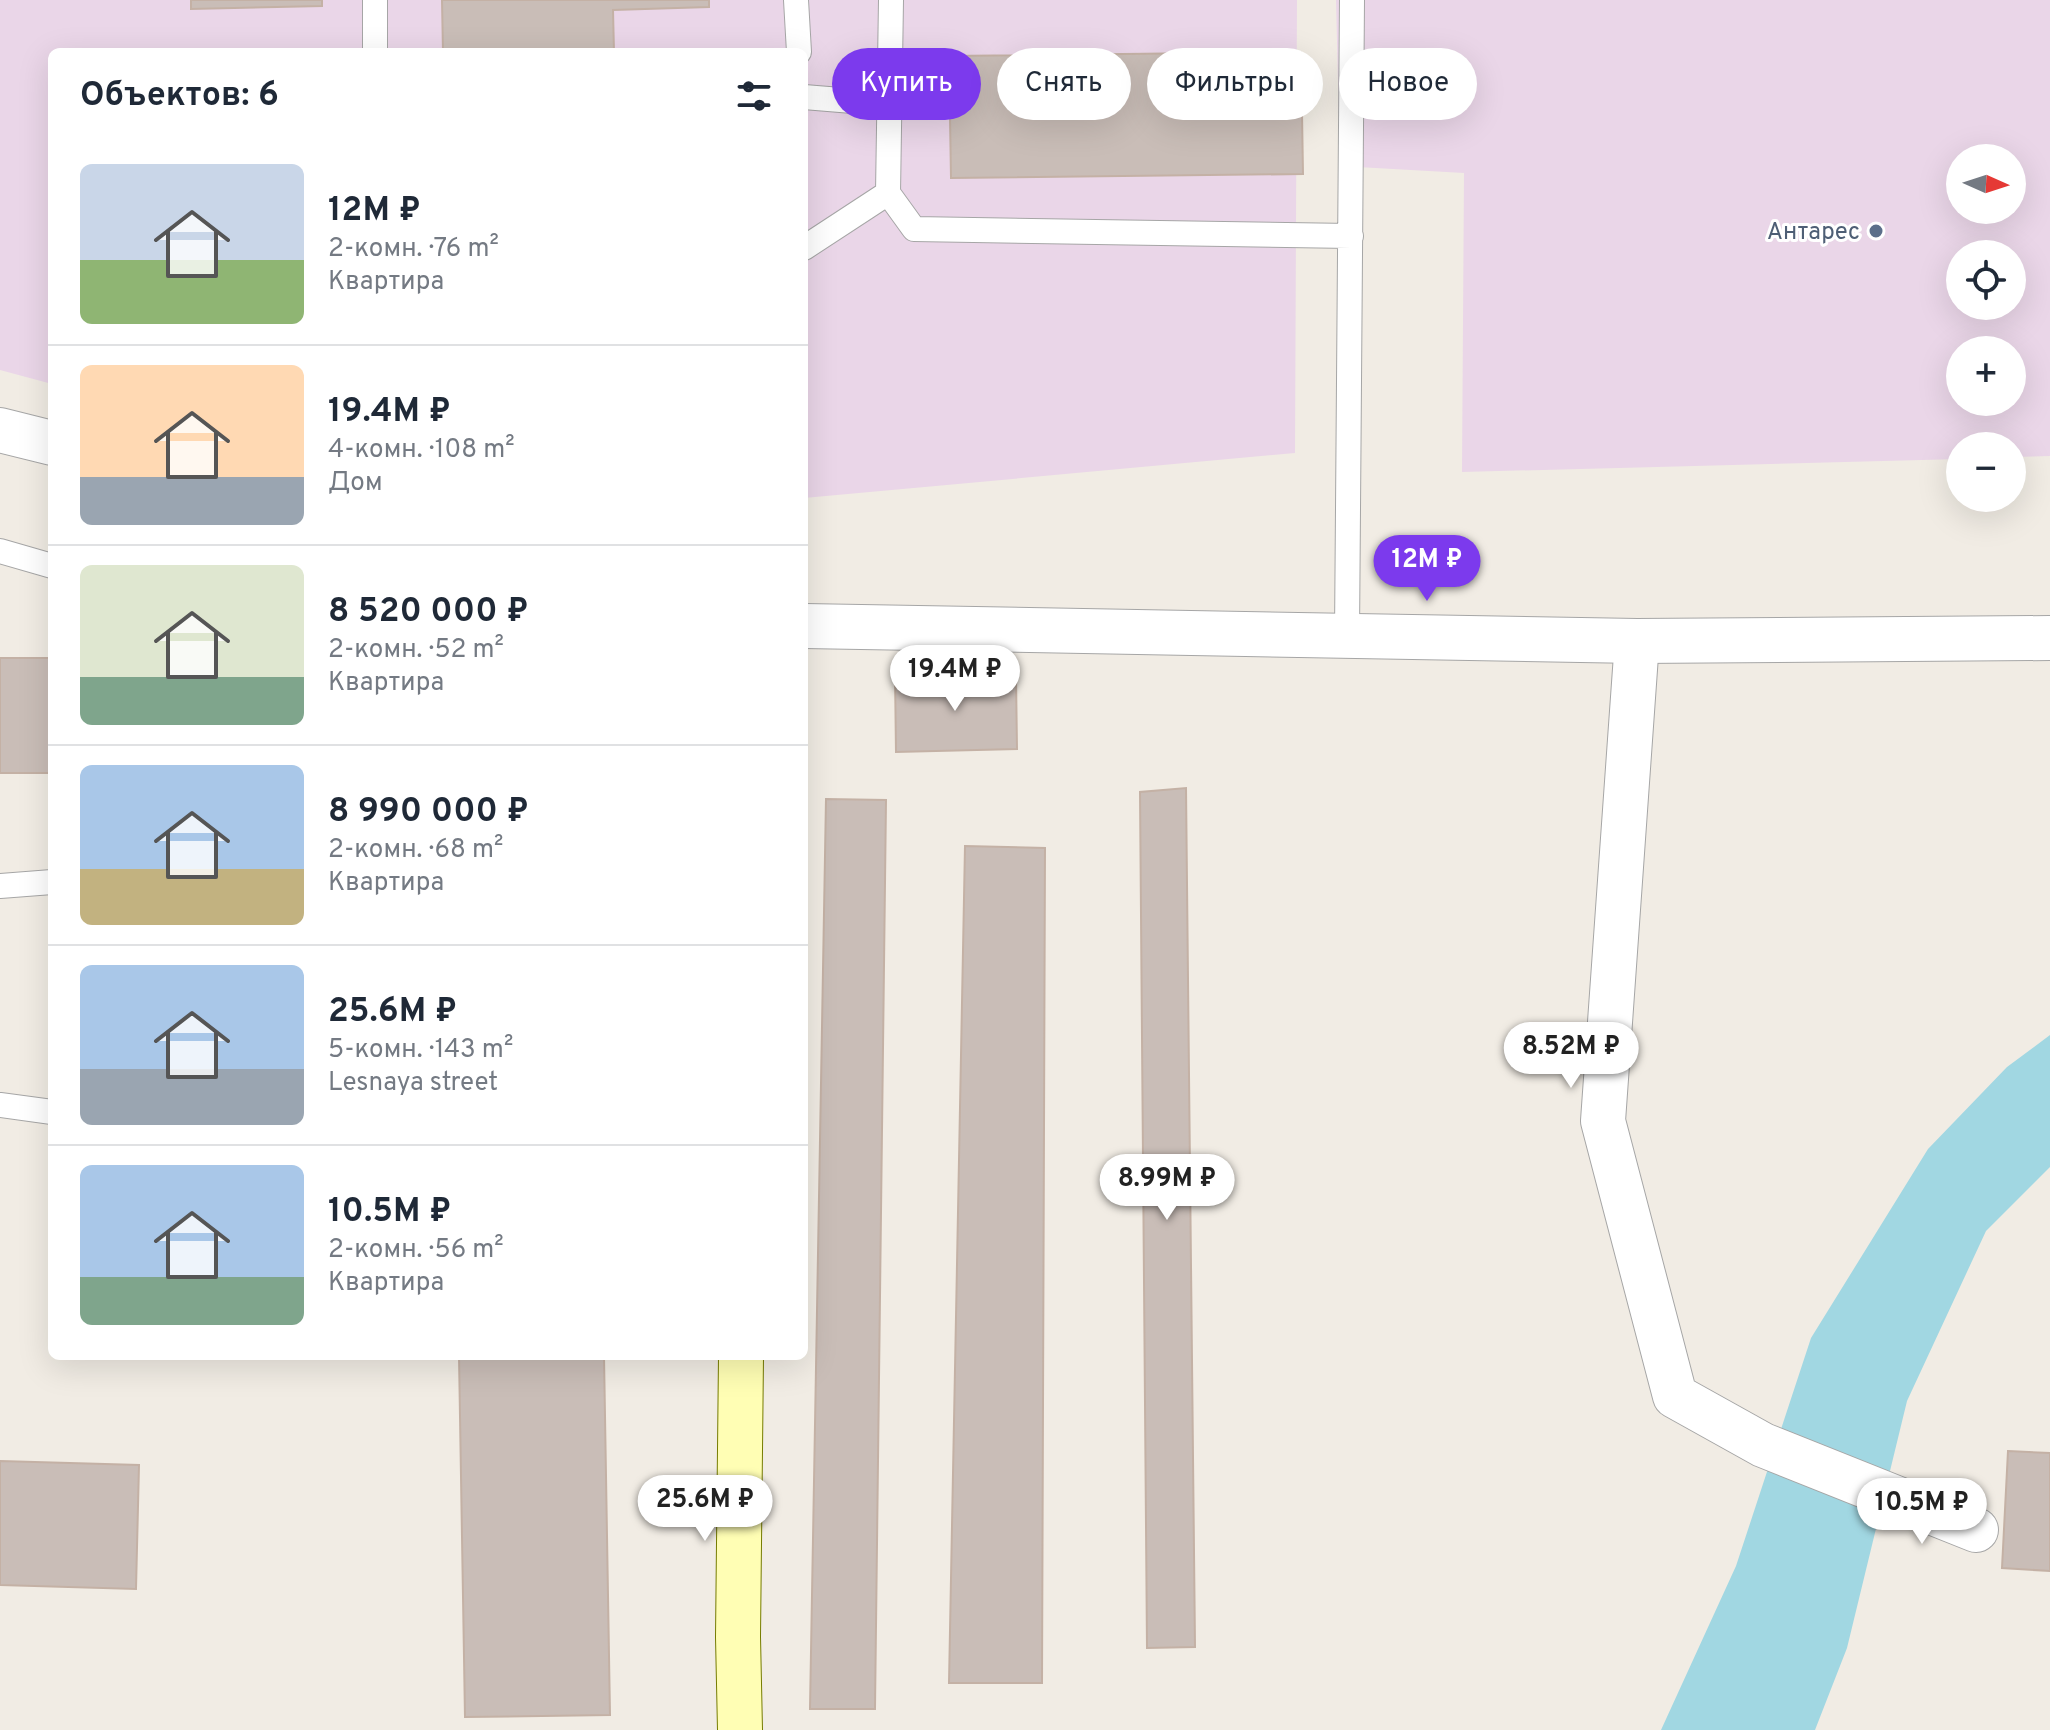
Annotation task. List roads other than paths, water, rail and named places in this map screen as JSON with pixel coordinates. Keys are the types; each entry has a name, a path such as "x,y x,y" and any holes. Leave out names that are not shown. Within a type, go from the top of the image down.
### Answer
{"main road":[{"path":"740,1730 741,1360"}],"street":[{"path":"0,430 48,442"},
{"path":"808,626 1637,641 2050,638"},
{"path":"1637,641 1603,1121 1675,1396 1763,1445 1976,1530"}],"lane":[{"path":"375,0 375,48"},
{"path":"796,0 799,48"},
{"path":"890,48 891,0"},
{"path":"1347,636 1352,0"},
{"path":"808,97 832,99"},
{"path":"889,120 888,193 914,229 1351,236"},
{"path":"808,245 888,193"},
{"path":"0,551 48,565"},
{"path":"0,886 48,882"},
{"path":"0,1105 48,1111"}],"water":[{"path":"2050,1035 2050,1167 1986,1231 1907,1401 1847,1648 1815,1730 1661,1730 1736,1566 1811,1338 1928,1149 2007,1067"}],"place":[{"name":"Антарес","path":"1876,231"}]}
